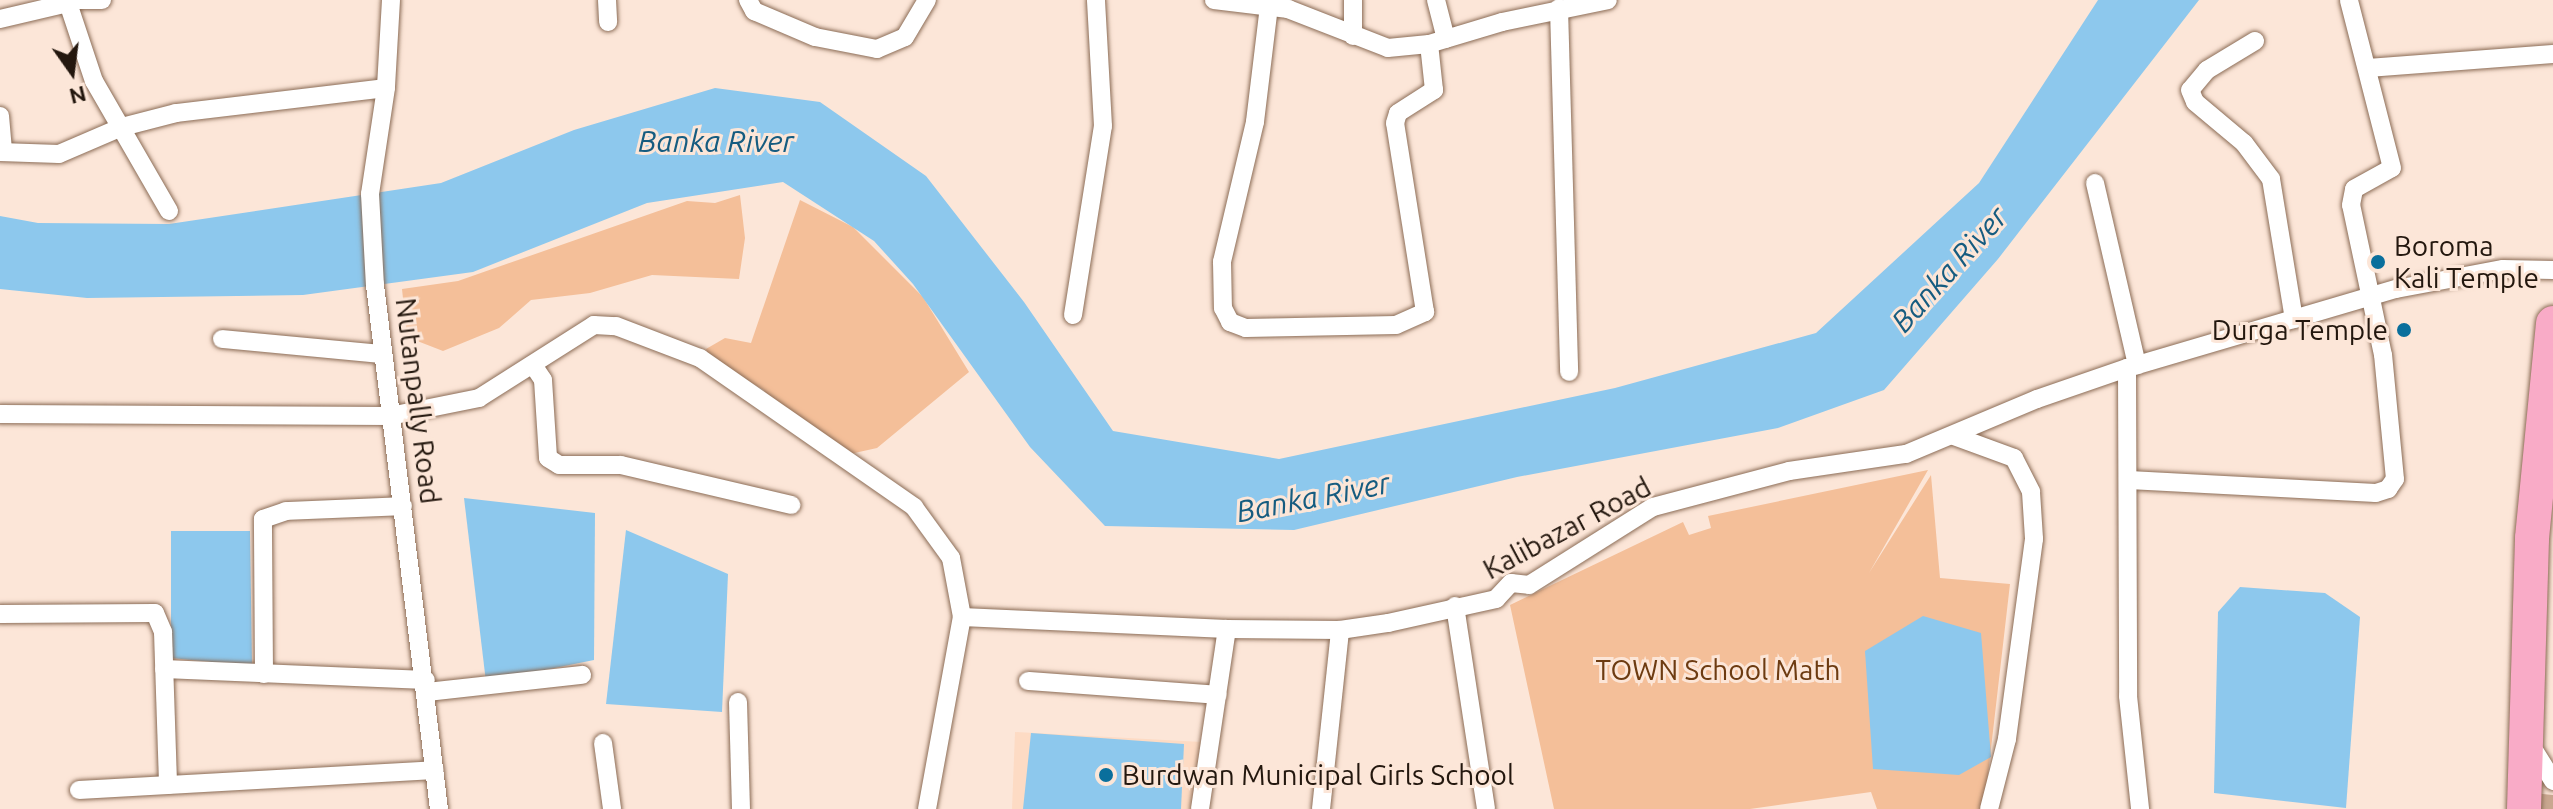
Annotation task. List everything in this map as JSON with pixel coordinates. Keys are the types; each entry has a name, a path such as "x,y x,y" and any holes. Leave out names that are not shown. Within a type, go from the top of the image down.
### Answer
{"highway":[{"path":"2524,809 2529,741 2532,538 2553,323"}],"street":[{"path":"0,19 65,2 102,0"},
{"name":"Nutanpally Road","path":"391,0 386,88 370,194 375,285 380,354 427,686 439,809"},
{"path":"607,0 608,22"},
{"path":"748,0 754,11 815,37 877,49 905,37 927,0"},
{"path":"1073,315 1103,126 1096,0"},
{"path":"1214,0 1269,6 1388,48 1438,42 1559,8 1608,0"},
{"path":"1353,0 1353,36"},
{"path":"1269,6 1255,122 1222,262 1223,308 1230,322 1246,328 1396,325 1425,312 1395,123 1398,113 1434,90 1438,42 1436,0"},
{"path":"2129,480 2388,489 2395,479 2392,418 2351,195 2354,189 2392,168 2349,0"},
{"path":"65,2 94,81 169,211"},
{"path":"1559,8 1569,372"},
{"path":"2255,41 2207,70 2190,90 2195,102 2244,143 2271,179 2294,319"},
{"path":"2367,68 2553,54"},
{"path":"0,116 2,152 59,154 122,127 247,100 386,88"},
{"path":"2095,183 2132,366 2128,696 2140,809"},
{"name":"Kalibazar Road","path":"962,617 1227,629 1340,630 1496,599 1511,583 1529,585 1653,507 1789,471 1906,454 2037,399 2132,366 2370,297 2503,269 2553,270"},
{"path":"0,414 390,416 479,398 594,325 637,332 700,358 914,507 951,558 962,617 927,809"},
{"path":"222,339 380,354"},
{"path":"533,365 543,380 548,458 559,465 621,465 791,505"},
{"path":"1954,436 2014,458 2031,492 2034,539 2007,739 1989,809"},
{"path":"264,674 263,519 286,511 403,506"},
{"path":"1455,606 1486,809"},
{"path":"0,614 155,613 163,632 168,785"},
{"path":"1200,809 1227,629"},
{"path":"1321,809 1340,630"},
{"path":"164,669 427,686 582,675"},
{"path":"1028,681 1217,695"},
{"path":"738,702 741,809"},
{"path":"2529,741 2553,781"},
{"path":"603,743 612,809"},
{"path":"79,790 434,770"}],"shaded area":[{"name":"Burdwan Municipal Girls School","path":"1015,732 1202,742 1194,809 1012,809"}],"green space":[{"path":"740,195 745,238 739,279 652,275 590,293 531,300 499,328 443,351 407,337 402,289 458,281 687,201 715,203"},
{"path":"800,200 853,227 923,297 969,372 877,448 850,454 772,407 764,390 709,358 706,349 725,338 751,343"},
{"name":"TOWN School Math","path":"1928,470 1869,573 1931,475 1940,578 2010,584 1984,809 1877,809 1871,792 1750,809 1554,809 1510,605 1683,522 1689,535 1711,528 1708,516"}],"water":[{"name":"Banka River","path":"2098,0 2199,0 1998,259 1884,390 1778,428 1517,477 1294,530 1105,526 1030,447 913,284 874,241 783,182 647,203 473,272 303,295 87,298 0,289 0,216 38,223 169,224 441,183 574,130 715,88 820,102 926,176 1024,302 1113,431 1279,459 1615,388 1816,333 1979,183"},
{"path":"464,498 595,513 594,660 486,682"},
{"path":"626,530 728,574 722,712 606,704"},
{"path":"171,531 250,531 252,666 171,658"},
{"path":"2240,587 2325,593 2360,617 2346,808 2214,793 2218,612"},
{"path":"1923,616 1981,633 1991,757 1959,775 1873,769 1865,651"},
{"name":"Burdwan Municipal Girls School","path":"1031,733 1184,744 1181,809 1023,809"}],"building":[{"path":"2533,793 2553,795 2553,809 2530,809"}],"place":[{"name":"Boroma Kali Temple","path":"2378,262"},
{"name":"Durga Temple","path":"2404,330"},
{"name":"Burdwan Municipal Girls School","path":"1106,775"}]}
